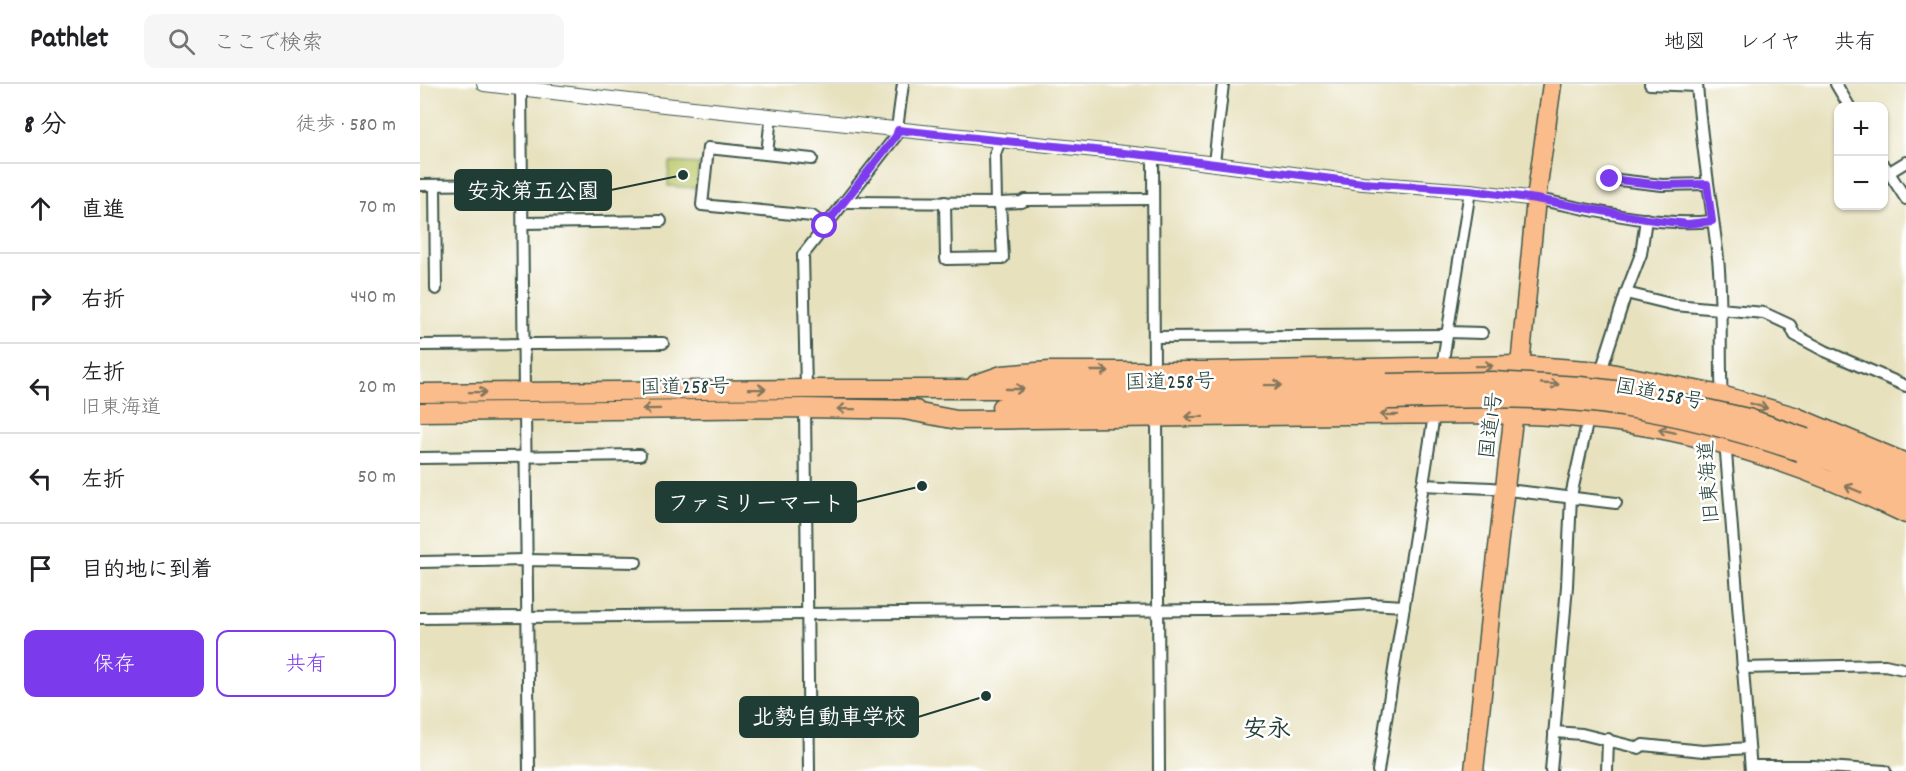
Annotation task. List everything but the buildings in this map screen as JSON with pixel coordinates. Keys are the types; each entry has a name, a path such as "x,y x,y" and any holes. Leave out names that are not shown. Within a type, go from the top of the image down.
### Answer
{"highway":[{"name":"国道1号","path":"1474,771 1520,365 1536,199 1552,84"},
{"path":"960,389 1002,375 1049,371 1520,365 1601,371 1722,395 1794,416 1906,463"},
{"name":"国道258号","path":"420,412 805,408 904,410 1077,405 1387,391 1493,381 1580,386 1632,392 1748,418 1906,497"},
{"name":"国道258号","path":"420,393 806,389 1387,391"},
{"path":"904,410 957,420 1434,415 1588,418 1632,424 1725,445 1798,466 1906,514"},
{"name":"国道258号","path":"1803,445 1840,449 1906,480"}],"street":[{"path":"484,84 530,87 771,116 1153,156 1363,183 1470,190 1688,224 1712,221"},
{"path":"806,389 803,255 896,136 903,84"},
{"path":"1214,163 1223,84"},
{"path":"1650,84 1697,85"},
{"path":"1836,84 1847,102"},
{"name":"旧東海道","path":"1697,85 1722,310 1722,395 1725,445 1751,768"},
{"path":"524,392 522,184 530,87"},
{"path":"767,154 771,116"},
{"path":"945,202 946,259 1003,258 995,154 1000,140"},
{"path":"812,159 708,148 702,205 812,216 825,226"},
{"path":"1153,156 1154,371"},
{"path":"1888,168 1906,162"},
{"path":"1888,172 1906,199"},
{"path":"1610,179 1662,185 1707,184"},
{"path":"420,185 522,184"},
{"path":"435,185 436,289"},
{"path":"1443,367 1470,190"},
{"path":"844,202 1152,199"},
{"path":"1601,371 1641,255 1646,219"},
{"path":"523,223 661,220"},
{"path":"1626,293 1675,304 1764,313 1790,325 1795,335 1825,351 1906,386"},
{"path":"1154,337 1482,333"},
{"path":"420,345 663,343"},
{"path":"805,408 809,771"},
{"path":"525,411 529,771"},
{"path":"1378,771 1434,415"},
{"path":"1156,417 1159,771"},
{"path":"1551,771 1567,586 1571,496 1588,418"},
{"path":"420,458 640,455"},
{"path":"1422,485 1491,488 1616,503"},
{"path":"420,562 526,560 636,562"},
{"path":"420,618 1294,609 1369,604 1404,606"},
{"path":"1742,668 1885,665 1902,669"},
{"path":"1554,732 1582,734 1639,748 1643,745 1702,751 1749,748"},
{"path":"1607,771 1608,740"},
{"path":"1751,768 1813,766 1885,771"}],"green space":[{"path":"669,162 699,164 697,188 668,186"}],"place":[{"name":"安永第五公園","path":"683,175"},
{"name":"ファミリーマート","path":"922,486"},
{"name":"北勢自動車学校","path":"986,696"}],"district":[{"name":"安永","path":"1267,728"}],"route":[{"path":"825,226 896,136 898,130 1153,156 1363,183 1470,190 1688,224 1712,221 1707,184 1662,185 1610,179"}]}
